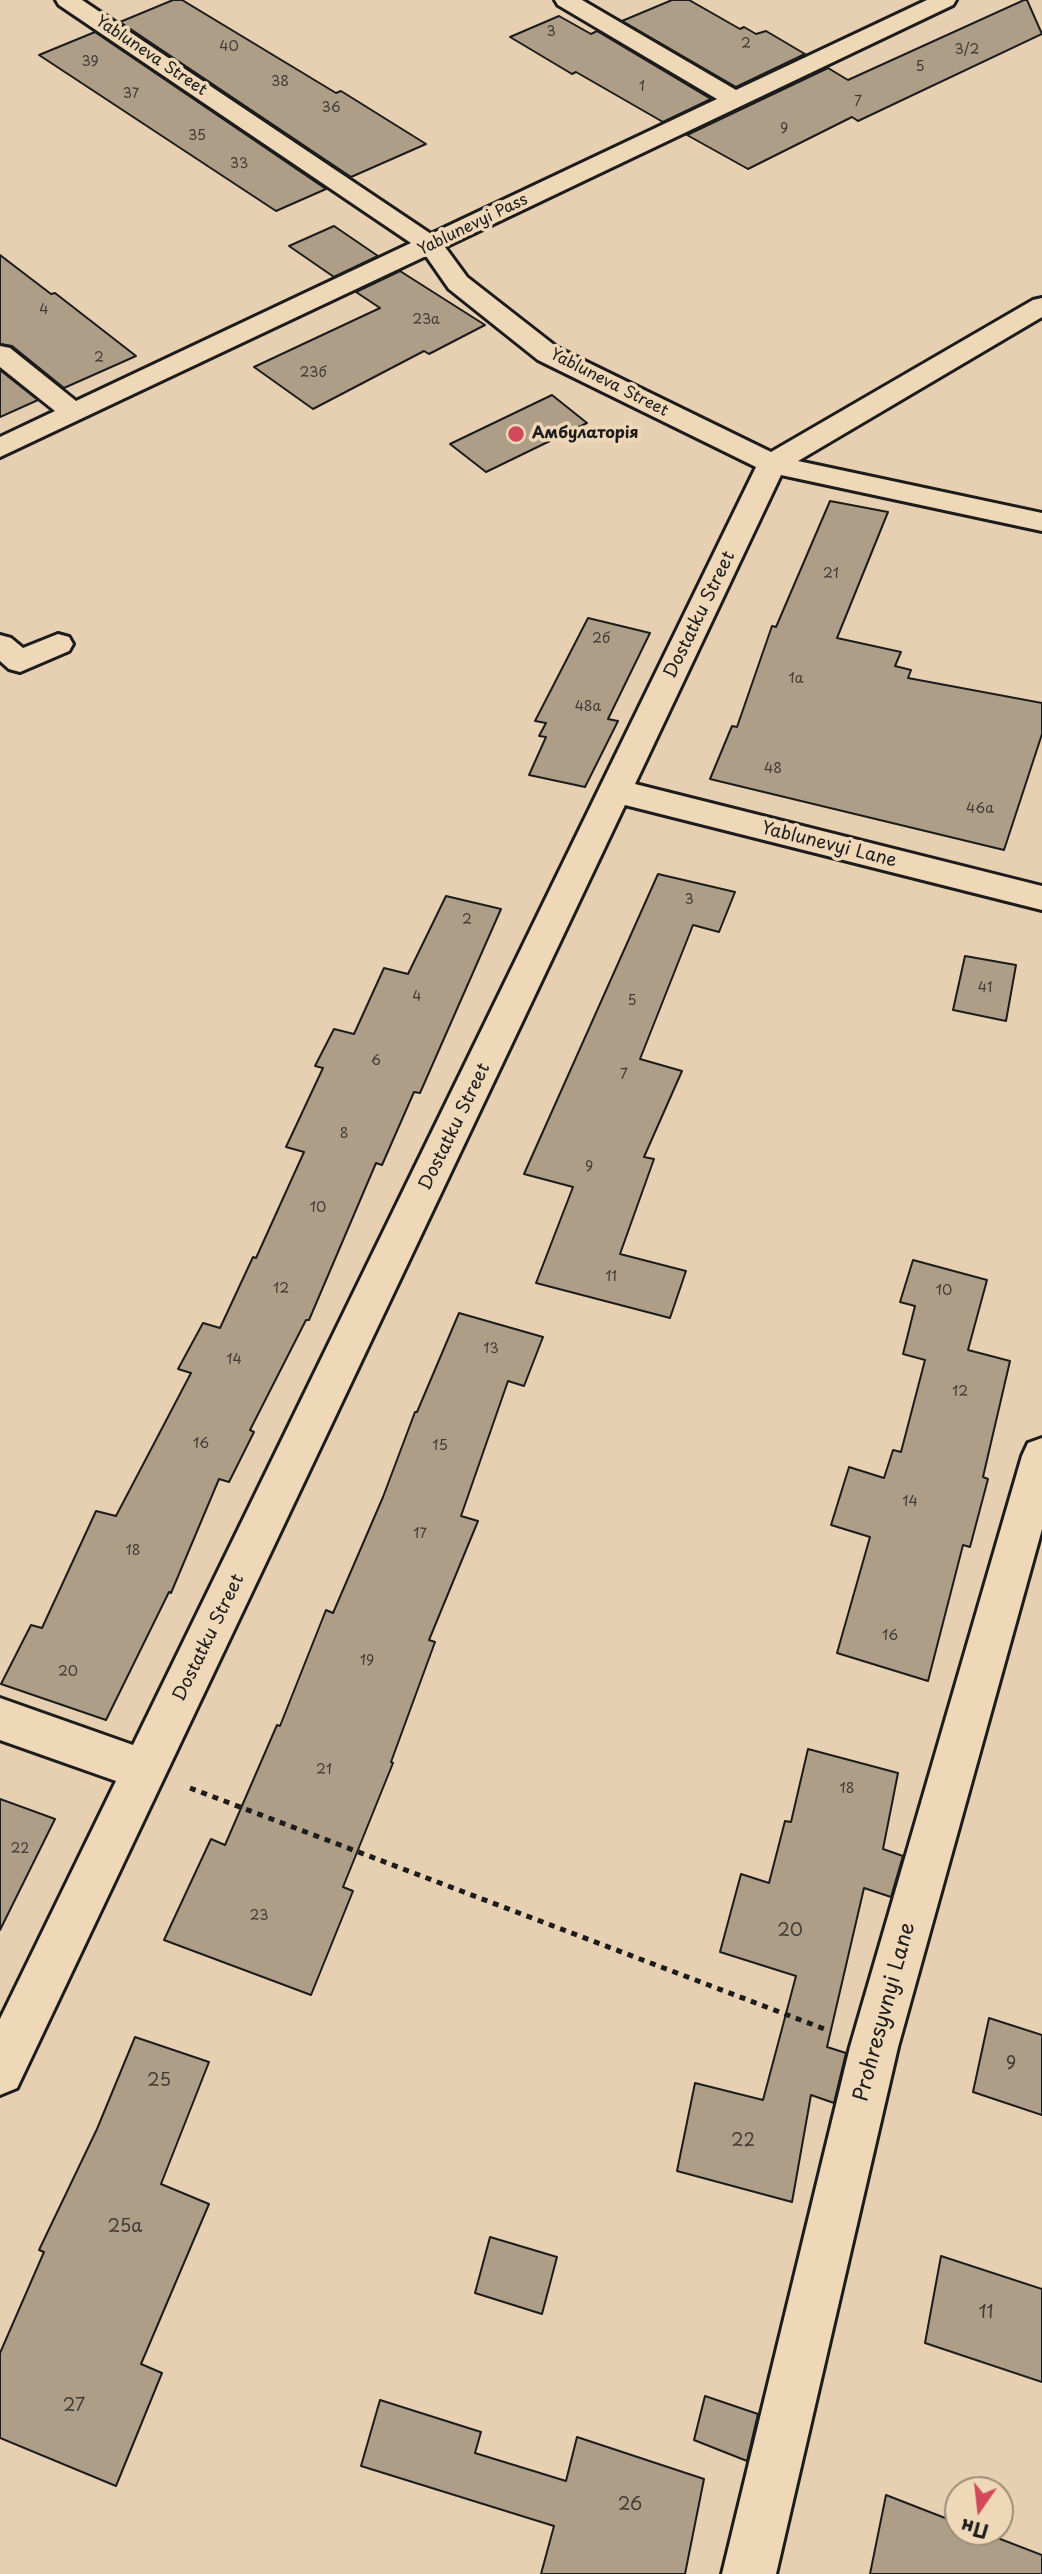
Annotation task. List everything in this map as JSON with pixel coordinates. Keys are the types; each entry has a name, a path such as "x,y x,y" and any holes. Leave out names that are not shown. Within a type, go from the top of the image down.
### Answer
{"street":[{"name":"Yabluneva Street","path":"67,0 431,245 458,283 548,354 772,464 1042,522"},
{"path":"566,0 734,99"},
{"name":"Yablunevyi Pass","path":"0,448 945,0"},
{"path":"772,464 1042,306"},
{"path":"0,354 74,413"},
{"name":"Dostatku Street","path":"0,2071 772,464"},
{"path":"0,645 20,662 58,645"},
{"name":"Yablunevyi Lane","path":"615,791 1042,898"},
{"name":"Prohresyvnyi Lane","path":"749,2574 874,2047 1042,1456"},
{"path":"0,1719 146,1771"}],"path":[{"path":"146,1771 874,2047"}],"building":[{"path":"173,0 182,0 336,93 341,91 426,144 351,177 120,22"},
{"path":"672,0 689,0 740,29 744,27 756,34 766,31 805,54 736,87 622,21"},
{"path":"1027,0 1042,34 858,121 852,117 748,169 687,135 828,68 848,80"},
{"path":"559,16 591,34 597,31 711,99 663,122 576,72 572,74 510,37"},
{"path":"95,32 326,189 276,211 39,55"},
{"path":"334,226 378,256 334,277 289,246"},
{"path":"0,255 51,294 55,293 136,356 64,388 12,346 0,344"},
{"path":"400,271 485,325 429,354 424,351 313,409 254,367 380,308 356,292"},
{"path":"0,370 38,400 0,417"},
{"name":"Амбулаторія","path":"552,395 587,423 486,472 450,444"},
{"path":"830,501 888,512 837,638 901,652 895,666 911,670 908,678 1042,703 1042,734 1004,850 710,779 732,726 737,727 772,626 776,627"},
{"path":"588,618 650,633 608,719 618,721 585,787 529,775 546,737 539,736 546,723 535,721"},
{"path":"658,874 735,892 719,932 693,925 640,1059 682,1071 644,1157 654,1159 620,1254 686,1271 670,1318 536,1283 573,1187 524,1174"},
{"path":"446,896 501,909 420,1093 414,1092 382,1165 376,1163 309,1320 306,1320 250,1430 254,1432 229,1482 219,1479 171,1593 169,1592 106,1720 1,1684 31,1625 42,1628 96,1511 116,1516 191,1373 178,1369 203,1323 220,1328 253,1257 256,1258 304,1152 286,1147 323,1068 315,1066 334,1029 354,1034 384,968 408,974"},
{"path":"965,956 1016,965 1006,1021 953,1010"},
{"path":"913,1260 987,1280 968,1350 1010,1361 983,1477 988,1479 970,1547 963,1545 928,1681 837,1653 870,1537 831,1525 849,1467 884,1478 893,1450 901,1452 925,1360 903,1354 915,1306 900,1302"},
{"path":"459,1313 543,1337 524,1386 508,1381 461,1516 478,1521 429,1640 435,1642 391,1762 393,1763 343,1887 353,1891 311,1995 164,1940 211,1839 225,1845 277,1725 280,1726 326,1610 333,1613 383,1497 415,1412"},
{"path":"808,1749 898,1773 883,1849 903,1856 891,1897 864,1888 827,2047 846,2053 834,2103 811,2095 792,2202 677,2171 695,2083 763,2100 796,1976 720,1952 741,1874 769,1883 785,1821 791,1822"},
{"path":"0,1799 55,1819 0,1930"},
{"path":"989,2018 1042,2035 1042,2115 973,2092"},
{"path":"135,2037 209,2062 161,2184 209,2204 141,2364 162,2373 116,2486 0,2438 0,2353 44,2252 39,2250 97,2129"},
{"path":"490,2237 557,2257 542,2314 475,2293"},
{"path":"941,2256 1042,2289 1042,2382 925,2343"},
{"path":"705,2396 758,2414 747,2461 694,2440"},
{"path":"380,2400 481,2432 475,2453 566,2481 577,2437 704,2479 685,2574 541,2574 554,2526 361,2466"},
{"path":"886,2495 944,2518 944,2546 1014,2544 1042,2555 1042,2574 870,2574"}],"place":[{"name":"Амбулаторія","path":"516,434"}]}
